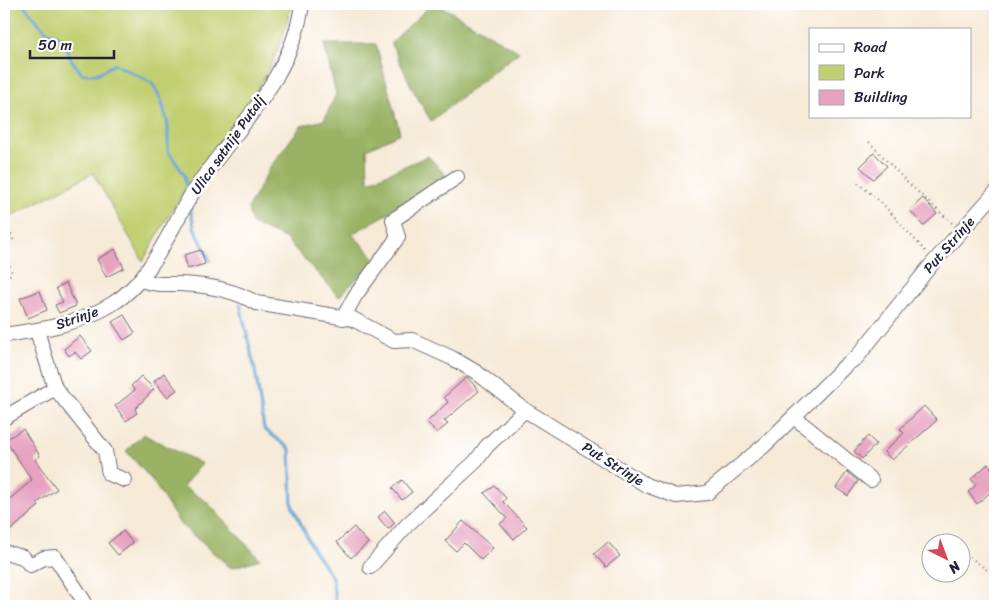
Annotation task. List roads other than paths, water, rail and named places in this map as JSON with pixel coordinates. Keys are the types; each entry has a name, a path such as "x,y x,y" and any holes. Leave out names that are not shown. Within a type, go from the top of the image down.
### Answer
{"street":[{"name":"Ulica satnije Putalj","path":"141,280 194,192 277,75 291,46 302,4"},
{"path":"344,318 354,296 398,237 393,220 457,177"},
{"name":"Put Strinje","path":"141,280 152,284 182,284 242,294 256,303 353,319 394,341 412,340 452,358 476,372 525,410 646,485 676,496 706,493 766,444 846,365 857,357 935,260 995,193"},
{"name":"Strinje","path":"4,335 36,331 93,314 113,304 141,280"},
{"path":"36,331 56,388 105,451 109,474 125,480"},
{"path":"4,418 56,388"},
{"path":"370,567 407,525 476,461 487,446 525,410"},
{"path":"794,417 870,480"},
{"path":"4,555 8,552 23,557 30,565 44,558 55,557 84,601"}],"waterway":[{"path":"23,4 45,30 62,38 71,59 82,74 97,74 115,64 152,83 161,99 168,125 168,151 184,174 187,191"},
{"path":"190,207 194,227 210,260"},
{"path":"240,304 256,375 264,429 290,449 292,505 313,549 332,577 336,606"}]}
